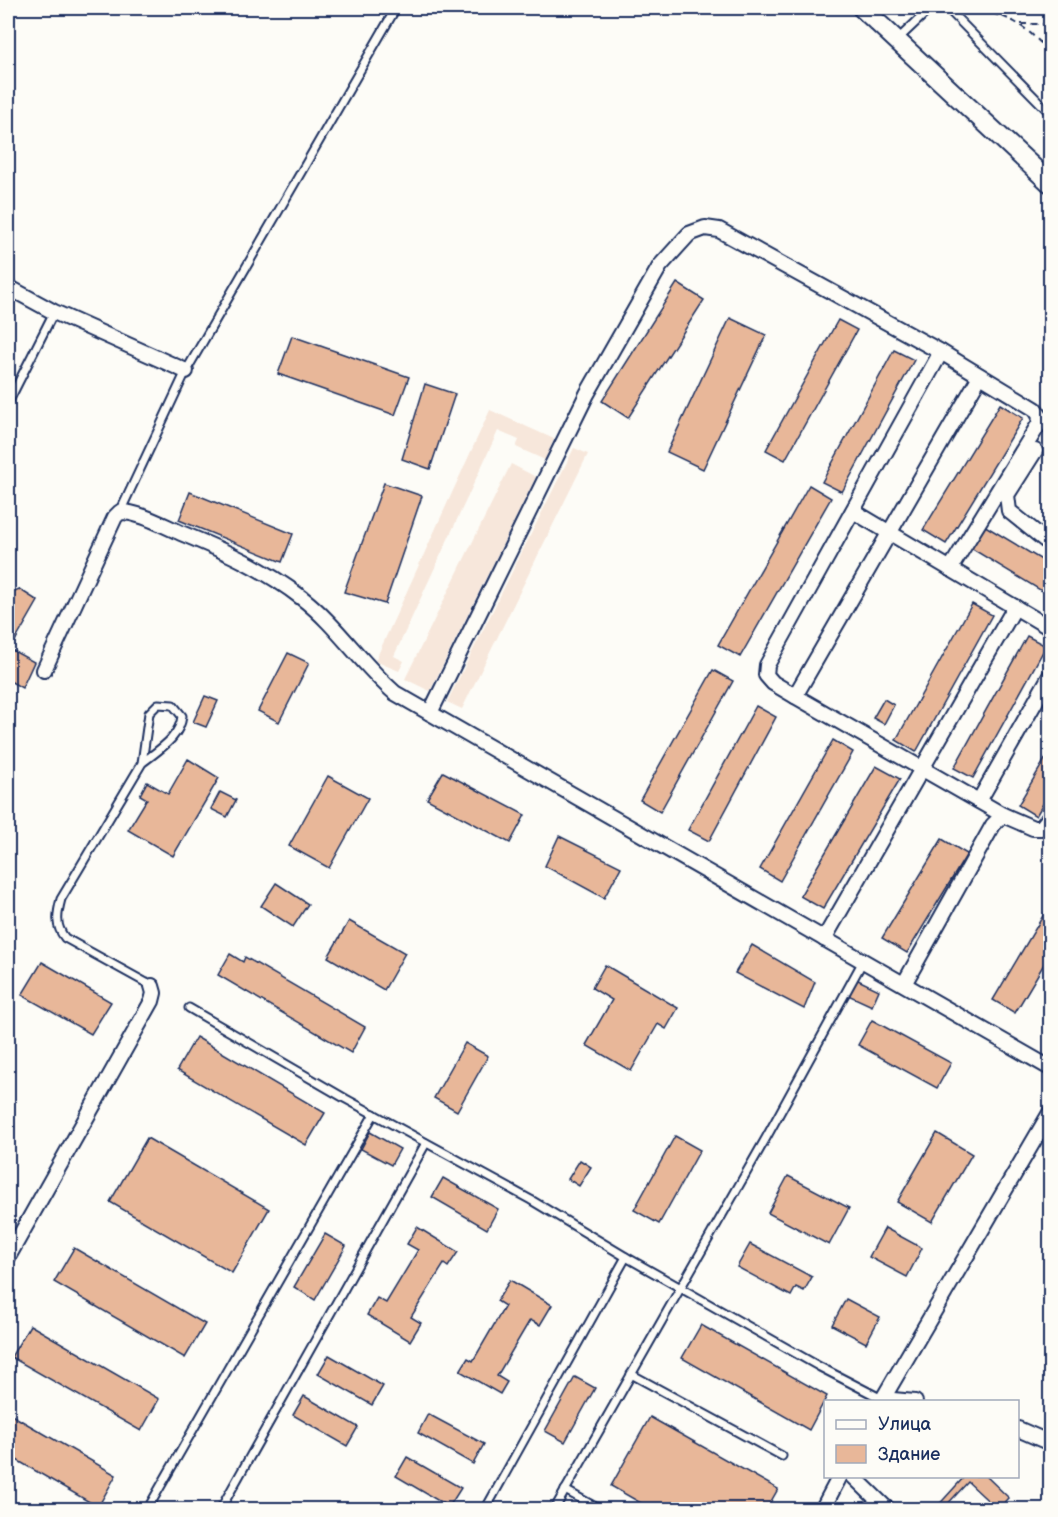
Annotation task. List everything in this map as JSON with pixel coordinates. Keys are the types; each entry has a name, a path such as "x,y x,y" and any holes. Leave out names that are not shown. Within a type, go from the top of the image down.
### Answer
{"main road":[{"path":"862,8 1050,183"}],"street":[{"path":"430,713 587,394 660,266 689,234 705,228 719,230 941,352 1035,409 1040,416 1039,424 950,569"},
{"path":"8,287 54,312 186,371"},
{"path":"941,352 767,665 766,675 773,683 795,696 1003,815 1050,838"},
{"path":"795,696 980,375"},
{"path":"1035,451 1007,495 1009,511 1050,544"},
{"path":"853,511 1050,628"},
{"path":"44,670 115,517 120,512 144,518 242,558 302,599 395,693 1050,1068"},
{"path":"825,939 1015,607"},
{"path":"979,801 1050,676"},
{"path":"904,984 987,834 1003,815"},
{"path":"1033,828 1041,828 1050,817"},
{"path":"8,1257 152,1001 154,993 152,986"},
{"path":"882,1400 1050,1113"},
{"path":"1019,1430 1050,1443"},
{"path":"822,1509 839,1478"},
{"path":"855,1478 888,1509"}],"lane":[{"path":"120,512 186,371 396,8"},
{"path":"897,40 932,8"},
{"path":"947,8 1050,113"},
{"path":"8,404 54,312"},
{"path":"142,763 149,713 158,704 173,705 182,716 181,725 172,738 142,763 61,899 57,912 59,930 65,938 152,986"},
{"path":"554,1509 862,961"},
{"path":"189,1008 882,1400"},
{"path":"147,1509 374,1114"},
{"path":"220,1509 426,1143"},
{"path":"485,1509 626,1257"},
{"path":"631,1374 782,1456"},
{"path":"565,1490 601,1509"}],"path":[{"path":"972,8 1010,18 1022,24 1050,52"},
{"path":"1022,24 1050,24"}],"shaded area":[{"path":"490,410 554,439 545,460 516,447 519,440 498,431 394,656 404,661 399,671 375,661"},
{"path":"574,448 588,454 462,709 447,702"},
{"path":"511,464 536,477 430,691 405,679"}],"building":[{"path":"677,283 704,300 628,418 602,401"},
{"path":"730,318 766,335 703,469 667,452"},
{"path":"838,320 857,330 785,460 766,450"},
{"path":"292,336 409,377 395,415 278,374"},
{"path":"894,350 914,360 842,492 822,482"},
{"path":"425,384 455,394 430,469 402,459"},
{"path":"1000,404 1023,418 946,544 923,530"},
{"path":"384,483 422,496 385,604 344,592"},
{"path":"809,485 831,498 740,657 718,645"},
{"path":"190,492 293,534 282,562 179,520"},
{"path":"982,524 1050,565 1050,596 969,547"},
{"path":"19,589 38,601 15,641 8,637 8,594"},
{"path":"972,604 992,615 916,752 896,740"},
{"path":"1027,636 1046,646 973,778 954,768"},
{"path":"8,648 34,662 22,688 8,680"},
{"path":"288,653 309,663 279,722 258,711"},
{"path":"713,670 733,681 660,812 640,800"},
{"path":"205,696 218,701 206,727 193,722"},
{"path":"884,699 894,705 884,724 873,718"},
{"path":"756,706 776,717 709,841 688,830"},
{"path":"833,740 853,752 780,881 760,869"},
{"path":"1050,751 1050,792 1036,816 1018,805"},
{"path":"188,759 219,778 173,856 128,830 147,799 140,795 147,782 168,794"},
{"path":"876,766 900,779 823,909 800,896"},
{"path":"443,772 525,815 510,843 427,799"},
{"path":"328,776 368,798 329,868 289,846"},
{"path":"220,792 236,800 227,817 211,809"},
{"path":"559,836 621,867 604,898 545,866"},
{"path":"942,839 967,854 907,953 882,938"},
{"path":"276,883 308,904 293,927 261,906"},
{"path":"1050,904 1050,954 1015,1013 993,1000"},
{"path":"349,921 405,953 384,990 328,957"},
{"path":"752,945 815,982 804,1009 735,973"},
{"path":"230,954 243,962 245,957 365,1027 351,1053 218,975"},
{"path":"42,962 111,1002 91,1034 22,995"},
{"path":"605,965 678,1008 666,1029 658,1024 631,1071 586,1045 612,1000 592,988"},
{"path":"856,979 879,990 872,1006 848,995"},
{"path":"872,1020 951,1063 937,1088 858,1045"},
{"path":"196,1037 325,1113 306,1145 177,1070"},
{"path":"465,1043 488,1056 457,1111 434,1098"},
{"path":"370,1132 400,1149 391,1165 361,1149"},
{"path":"937,1133 972,1154 932,1222 897,1202"},
{"path":"675,1136 700,1150 659,1224 634,1210"},
{"path":"147,1138 269,1209 232,1273 110,1202"},
{"path":"580,1160 591,1167 579,1186 568,1179"},
{"path":"788,1176 849,1208 829,1245 768,1213"},
{"path":"443,1178 498,1209 487,1229 432,1197"},
{"path":"417,1227 458,1252 448,1267 444,1264 411,1317 421,1323 410,1341 367,1315 377,1298 386,1303 418,1250 407,1244"},
{"path":"885,1228 922,1248 907,1277 869,1257"},
{"path":"325,1234 346,1246 315,1300 294,1287"},
{"path":"750,1244 812,1277 804,1291 796,1287 791,1296 737,1267"},
{"path":"74,1248 205,1324 185,1358 54,1282"},
{"path":"510,1280 552,1305 540,1325 530,1320 497,1376 507,1382 500,1394 460,1371 468,1358 473,1361 505,1306 497,1301"},
{"path":"846,1299 880,1317 866,1343 832,1325"},
{"path":"30,1325 159,1399 141,1431 11,1357"},
{"path":"701,1325 827,1396 809,1430 682,1358"},
{"path":"329,1355 383,1386 372,1405 318,1374"},
{"path":"575,1377 595,1388 565,1442 545,1431"},
{"path":"304,1396 358,1427 347,1446 293,1415"},
{"path":"8,1413 116,1475 98,1507 8,1455"},
{"path":"428,1414 484,1444 473,1464 418,1433"},
{"path":"650,1417 778,1489 766,1510 653,1510 611,1486"},
{"path":"407,1457 461,1488 449,1507 396,1476"},
{"path":"963,1478 988,1478 1009,1498 998,1510 968,1482 942,1510 934,1510"}]}
